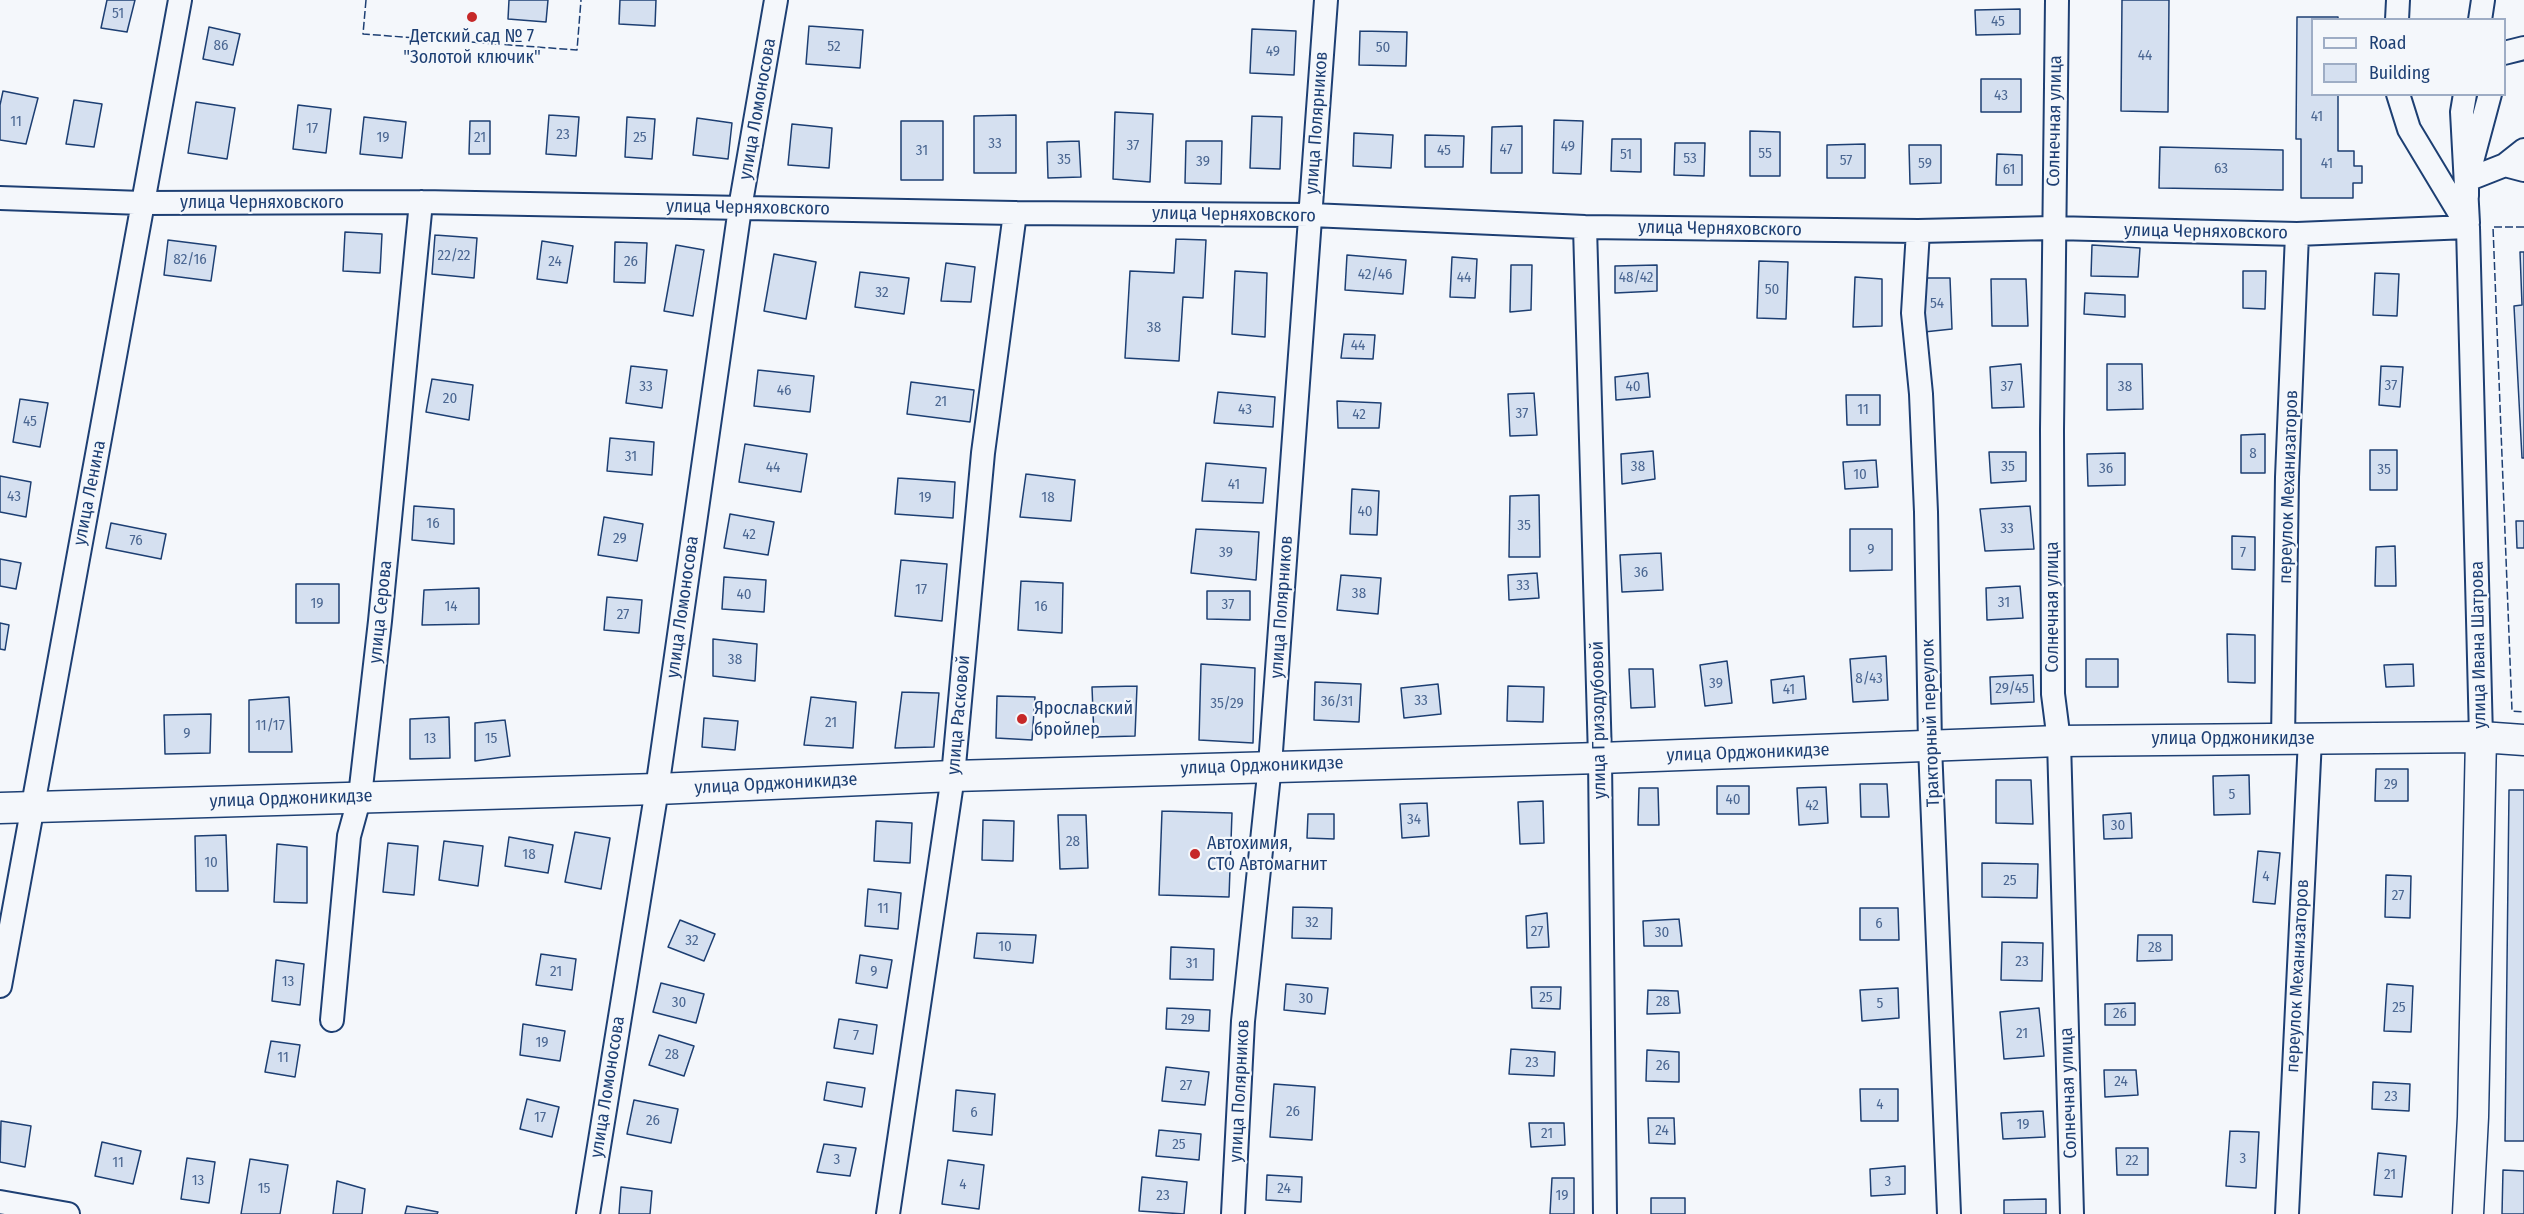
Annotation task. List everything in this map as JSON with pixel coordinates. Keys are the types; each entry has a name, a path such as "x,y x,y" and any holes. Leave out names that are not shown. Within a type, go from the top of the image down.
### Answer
{"main road":[{"name":"улица Орджоникидзе","path":"0,808 657,789 1270,765 1600,758 2059,741 2481,736 2524,740"},
{"name":"улица Ивана Шатрова","path":"2468,1214 2473,1117 2481,736"}],"street":[{"name":"улица Ленина","path":"0,986 180,0"},
{"name":"улица Ломоносова","path":"588,1214 657,789 740,208 776,0"},
{"name":"улица Полярников","path":"1233,1214 1243,1021 1270,765 1326,0"},
{"name":"Солнечная улица","path":"2057,0 2053,228 2053,682 2059,741 2072,1214"},
{"path":"2397,18 2398,0"},
{"path":"2480,18 2483,0"},
{"path":"2506,53 2524,48"},
{"name":"улица Ивана Шатрова","path":"2399,96 2409,129 2468,227 2481,736"},
{"path":"2465,96 2462,112 2468,227"},
{"path":"2468,227 2467,180 2489,96"},
{"path":"2467,180 2515,168 2524,150"},
{"name":"улица Черняховского","path":"0,198 142,203 421,202 1015,213 1311,215 1585,227 1918,231 2053,228 2297,234 2468,227"},
{"name":"улица Серова","path":"332,1020 349,836 360,796 381,610 421,202"},
{"name":"улица Расковой","path":"888,1214 953,776 983,453 1015,213"},
{"name":"улица Гризодубовой","path":"1585,227 1600,758 1605,1214"},
{"name":"Тракторный переулок","path":"1918,231 1912,313 1921,394 1926,512 1930,746 1949,1214"},
{"name":"переулок Механизаторов","path":"2287,1214 2297,739 2287,477 2297,234"},
{"path":"0,1202 68,1214"}],"building":[{"path":"107,0 135,0 127,32 101,28"},
{"path":"509,0 548,0 546,22 508,19"},
{"path":"620,0 656,0 655,26 619,24"},
{"path":"2122,0 2169,0 2168,112 2121,111"},
{"path":"2020,9 2020,34 1976,35 1975,10"},
{"path":"2297,17 2338,17 2311,18 2311,96 2338,96 2338,151 2354,151 2354,166 2362,166 2362,183 2353,183 2353,198 2301,198 2301,139 2296,139"},
{"path":"809,26 863,30 860,68 806,64"},
{"path":"209,27 240,34 233,65 203,59"},
{"path":"1252,29 1296,31 1294,75 1250,73"},
{"path":"1360,31 1407,32 1406,66 1359,65"},
{"path":"1981,79 2021,79 2021,112 1981,112"},
{"path":"3,91 38,98 26,144 0,140 0,105"},
{"path":"74,100 102,104 94,147 66,144"},
{"path":"196,102 235,108 227,159 188,153"},
{"path":"298,105 331,109 326,153 293,149"},
{"path":"1115,112 1153,114 1150,182 1113,179"},
{"path":"549,115 579,117 576,156 546,154"},
{"path":"1016,115 1016,173 974,173 974,116"},
{"path":"1252,116 1282,117 1280,169 1250,168"},
{"path":"364,117 406,122 402,158 360,154"},
{"path":"627,117 655,119 652,159 625,157"},
{"path":"697,118 732,123 728,159 693,155"},
{"path":"1554,120 1583,121 1581,174 1553,173"},
{"path":"470,121 490,121 490,154 469,154"},
{"path":"901,121 943,121 943,180 901,180"},
{"path":"792,124 832,128 829,168 788,165"},
{"path":"1522,126 1522,173 1491,173 1492,127"},
{"path":"1750,131 1780,132 1780,176 1750,176"},
{"path":"1354,133 1393,135 1391,168 1353,166"},
{"path":"1425,135 1464,136 1463,167 1425,167"},
{"path":"1612,139 1641,139 1641,172 1611,171"},
{"path":"1079,141 1081,177 1048,178 1047,142"},
{"path":"1186,141 1222,141 1221,184 1185,183"},
{"path":"1675,143 1705,143 1704,176 1674,175"},
{"path":"1865,144 1865,178 1827,178 1827,145"},
{"path":"1909,145 1941,145 1941,183 1910,184"},
{"path":"2160,147 2283,150 2283,190 2159,188"},
{"path":"1997,154 2022,155 2022,185 1996,185"},
{"path":"345,232 382,234 380,273 343,271"},
{"path":"435,235 477,238 474,278 432,274"},
{"path":"1176,239 1206,240 1203,298 1183,297 1179,361 1125,358 1130,271 1174,273"},
{"path":"168,240 216,246 211,281 164,275"},
{"path":"542,241 573,246 567,283 537,279"},
{"path":"615,242 647,243 645,283 614,282"},
{"path":"676,245 704,250 693,316 664,311"},
{"path":"2092,245 2140,248 2138,277 2091,276"},
{"path":"2520,252 2524,252 2524,458 2522,458 2514,306 2522,305"},
{"path":"774,254 816,262 806,319 764,311"},
{"path":"1347,255 1406,260 1403,294 1345,290"},
{"path":"1452,257 1477,259 1475,298 1450,297"},
{"path":"1759,261 1788,262 1786,319 1757,318"},
{"path":"946,263 975,267 971,302 941,301"},
{"path":"1511,265 1532,265 1531,310 1510,312"},
{"path":"1657,265 1657,291 1615,293 1615,266"},
{"path":"1235,271 1267,273 1265,337 1232,334"},
{"path":"2243,271 2266,271 2265,309 2243,308"},
{"path":"860,272 909,278 904,314 855,307"},
{"path":"2375,273 2399,274 2397,316 2373,315"},
{"path":"1855,277 1882,279 1882,326 1853,327"},
{"path":"1924,278 1950,278 1952,329 1924,332"},
{"path":"1991,279 2026,279 2028,326 1992,326"},
{"path":"2085,293 2125,295 2125,317 2084,314"},
{"path":"1344,334 1375,335 1373,359 1341,358"},
{"path":"2021,364 2024,407 1992,408 1990,367"},
{"path":"2107,364 2142,364 2143,409 2107,410"},
{"path":"631,366 667,370 662,408 626,403"},
{"path":"2381,366 2403,367 2400,407 2379,405"},
{"path":"758,370 814,376 810,412 754,406"},
{"path":"1648,373 1650,397 1616,400 1615,377"},
{"path":"432,379 473,385 469,420 426,412"},
{"path":"911,382 974,390 970,422 907,414"},
{"path":"1218,392 1275,397 1273,427 1214,423"},
{"path":"1534,393 1537,435 1510,436 1508,394"},
{"path":"1846,395 1880,395 1880,425 1847,425"},
{"path":"20,399 48,403 40,447 13,442"},
{"path":"1337,401 1381,403 1379,428 1338,428"},
{"path":"2265,434 2265,473 2241,473 2241,435"},
{"path":"610,438 654,442 652,475 607,471"},
{"path":"745,444 807,454 801,492 739,482"},
{"path":"2370,450 2397,450 2397,490 2370,490"},
{"path":"1653,451 1655,479 1622,484 1621,454"},
{"path":"1989,452 2026,452 2026,481 1991,483"},
{"path":"2125,453 2125,485 2088,486 2087,454"},
{"path":"1876,460 1878,487 1845,489 1843,462"},
{"path":"1206,463 1266,468 1263,503 1202,501"},
{"path":"1026,474 1075,480 1071,521 1020,517"},
{"path":"0,476 31,482 26,517 0,512"},
{"path":"898,478 955,482 953,518 895,514"},
{"path":"1352,489 1379,491 1377,535 1350,534"},
{"path":"1539,495 1540,557 1509,557 1510,496"},
{"path":"414,506 454,509 454,544 412,540"},
{"path":"2030,506 2034,549 1985,551 1980,509"},
{"path":"730,514 774,522 768,555 724,548"},
{"path":"604,517 643,524 637,561 598,555"},
{"path":"2516,521 2524,521 2524,548 2517,548"},
{"path":"111,523 166,534 161,559 106,548"},
{"path":"1196,529 1259,532 1256,580 1191,573"},
{"path":"1850,529 1892,529 1892,570 1850,571"},
{"path":"2232,536 2255,537 2255,570 2232,569"},
{"path":"2395,546 2396,586 2375,586 2376,547"},
{"path":"1661,553 1663,590 1622,592 1620,555"},
{"path":"0,559 21,563 16,589 0,586"},
{"path":"901,560 947,564 942,621 895,616"},
{"path":"1537,573 1539,598 1509,600 1508,575"},
{"path":"1341,575 1381,578 1378,614 1337,610"},
{"path":"724,577 766,580 764,612 722,609"},
{"path":"1021,581 1063,583 1062,633 1018,630"},
{"path":"296,584 339,584 339,623 296,623"},
{"path":"2020,586 2023,618 1987,620 1986,588"},
{"path":"479,588 479,624 422,625 424,590"},
{"path":"1207,591 1250,591 1250,620 1207,619"},
{"path":"607,597 642,600 639,633 604,630"},
{"path":"0,623 9,625 5,650 0,649"},
{"path":"2227,634 2255,635 2255,683 2228,682"},
{"path":"713,639 757,644 755,681 713,676"},
{"path":"1886,656 1888,700 1853,702 1850,659"},
{"path":"2086,659 2118,659 2118,687 2086,687"},
{"path":"1727,661 1732,703 1705,706 1700,665"},
{"path":"1201,664 1255,668 1253,743 1199,740"},
{"path":"2413,664 2414,686 2386,687 2384,665"},
{"path":"1629,669 1653,669 1655,707 1631,708"},
{"path":"2033,675 2034,702 1991,704 1990,677"},
{"path":"1804,676 1806,699 1773,703 1771,680"},
{"path":"1315,682 1361,684 1359,722 1314,720"},
{"path":"1438,684 1441,714 1404,718 1401,688"},
{"path":"1137,686 1135,736 1094,737 1092,687"},
{"path":"1508,686 1544,687 1543,722 1507,721"},
{"path":"902,692 939,693 934,747 895,748"},
{"path":"997,696 1035,697 1032,740 996,738"},
{"path":"289,697 292,752 249,752 249,700"},
{"path":"811,697 856,702 853,748 804,745"},
{"path":"211,714 210,753 165,754 164,715"},
{"path":"449,717 450,758 410,759 410,719"},
{"path":"704,718 738,721 735,750 702,747"},
{"path":"505,720 510,756 475,761 475,723"},
{"path":"2376,769 2408,769 2408,801 2375,801"},
{"path":"2249,775 2250,814 2214,815 2213,776"},
{"path":"1996,780 2031,780 2033,824 1996,823"},
{"path":"1860,784 1887,784 1889,817 1861,817"},
{"path":"1717,786 1749,786 1749,814 1717,814"},
{"path":"1826,787 1828,823 1799,825 1797,788"},
{"path":"1639,788 1658,788 1659,825 1638,825"},
{"path":"2509,790 2524,790 2524,1141 2505,1141"},
{"path":"1543,801 1544,843 1520,844 1518,802"},
{"path":"1427,803 1429,836 1402,838 1400,804"},
{"name":"Автохимия, СТО Автомагнит","path":"1162,811 1232,813 1229,897 1159,895"},
{"path":"2131,813 2132,838 2104,839 2103,815"},
{"path":"1308,814 1334,814 1334,839 1307,838"},
{"path":"1058,815 1086,815 1088,868 1060,869"},
{"path":"983,820 1014,821 1013,861 982,860"},
{"path":"876,821 912,823 910,863 874,861"},
{"path":"575,832 610,838 601,889 565,882"},
{"path":"226,835 228,891 196,891 195,836"},
{"path":"509,837 553,845 548,873 505,866"},
{"path":"444,841 483,846 478,886 439,880"},
{"path":"388,843 418,846 414,895 383,892"},
{"path":"277,844 307,847 307,903 274,902"},
{"path":"2258,851 2280,853 2275,904 2253,902"},
{"path":"1982,863 2038,864 2037,898 1982,897"},
{"path":"2386,875 2411,876 2410,918 2385,917"},
{"path":"868,889 901,893 898,929 865,926"},
{"path":"1293,907 1332,908 1331,939 1292,938"},
{"path":"1860,908 1898,908 1899,940 1860,940"},
{"path":"1547,913 1549,947 1527,948 1526,916"},
{"path":"1679,919 1682,946 1644,946 1643,921"},
{"path":"680,920 715,934 704,961 668,947"},
{"path":"977,933 1036,935 1033,963 974,958"},
{"path":"2138,935 2172,935 2172,960 2137,961"},
{"path":"2002,942 2043,943 2042,981 2001,980"},
{"path":"1171,947 1214,949 1213,980 1170,979"},
{"path":"541,954 576,959 572,990 536,985"},
{"path":"860,955 892,960 887,988 856,983"},
{"path":"276,960 304,964 300,1005 272,1001"},
{"path":"661,983 704,994 696,1023 653,1012"},
{"path":"1286,984 1328,988 1325,1014 1284,1010"},
{"path":"2387,984 2413,986 2411,1032 2384,1031"},
{"path":"1531,987 1561,987 1560,1009 1532,1008"},
{"path":"1898,988 1899,1018 1862,1021 1860,990"},
{"path":"1648,990 1678,991 1680,1013 1647,1014"},
{"path":"2135,1003 2135,1025 2105,1025 2105,1004"},
{"path":"1167,1008 1210,1010 1209,1031 1166,1029"},
{"path":"2039,1008 2044,1056 2004,1059 2000,1012"},
{"path":"839,1019 877,1025 873,1054 834,1048"},
{"path":"523,1024 565,1031 560,1061 520,1055"},
{"path":"659,1035 694,1046 684,1076 649,1065"},
{"path":"271,1041 300,1045 295,1077 265,1072"},
{"path":"1511,1049 1555,1052 1554,1076 1509,1074"},
{"path":"1647,1050 1679,1052 1679,1082 1646,1081"},
{"path":"1166,1067 1209,1072 1205,1105 1162,1101"},
{"path":"2104,1070 2136,1070 2138,1095 2105,1097"},
{"path":"827,1082 865,1088 862,1107 824,1100"},
{"path":"2373,1082 2410,1084 2409,1111 2372,1109"},
{"path":"1274,1084 1315,1087 1312,1140 1270,1137"},
{"path":"1860,1089 1898,1089 1898,1121 1861,1121"},
{"path":"956,1090 995,1094 992,1135 953,1131"},
{"path":"527,1099 559,1107 552,1137 520,1129"},
{"path":"634,1100 678,1109 671,1143 627,1134"},
{"path":"2043,1111 2045,1137 2003,1139 2001,1113"},
{"path":"1648,1118 1674,1118 1675,1144 1649,1143"},
{"path":"1,1121 31,1126 25,1167 0,1162"},
{"path":"1529,1123 1564,1123 1565,1145 1531,1147"},
{"path":"1159,1130 1201,1134 1199,1160 1156,1156"},
{"path":"2230,1131 2259,1132 2256,1188 2226,1186"},
{"path":"102,1142 141,1151 133,1184 95,1176"},
{"path":"824,1144 856,1148 850,1176 817,1172"},
{"path":"2116,1148 2148,1148 2148,1175 2117,1175"},
{"path":"2378,1153 2406,1156 2402,1197 2374,1195"},
{"path":"187,1158 215,1162 209,1203 181,1199"},
{"path":"250,1159 288,1165 280,1214 241,1214"},
{"path":"948,1160 984,1165 979,1209 942,1204"},
{"path":"1905,1166 1905,1194 1871,1196 1870,1169"},
{"path":"2503,1170 2524,1171 2524,1214 2502,1214"},
{"path":"1267,1175 1302,1177 1301,1202 1266,1200"},
{"path":"1142,1177 1187,1182 1184,1214 1139,1211"},
{"path":"1552,1178 1574,1178 1574,1214 1550,1214"},
{"path":"337,1181 365,1189 362,1214 333,1214"},
{"path":"621,1187 652,1191 650,1214 619,1214"},
{"path":"1651,1198 1685,1198 1685,1214 1651,1214"},
{"path":"2046,1199 2046,1214 2004,1214 2004,1200"},
{"path":"407,1206 438,1212 437,1214 405,1214"}],"fence":[{"path":"366,0 363,34 577,50 581,0"},
{"path":"2524,227 2493,227 2512,711 2524,712"}],"place":[{"name":"Детский сад № 7 \"Золотой ключик\"","path":"472,17"},
{"name":"Ярославский бройлер","path":"1022,719"},
{"name":"Автохимия, СТО Автомагнит","path":"1195,854"}]}
